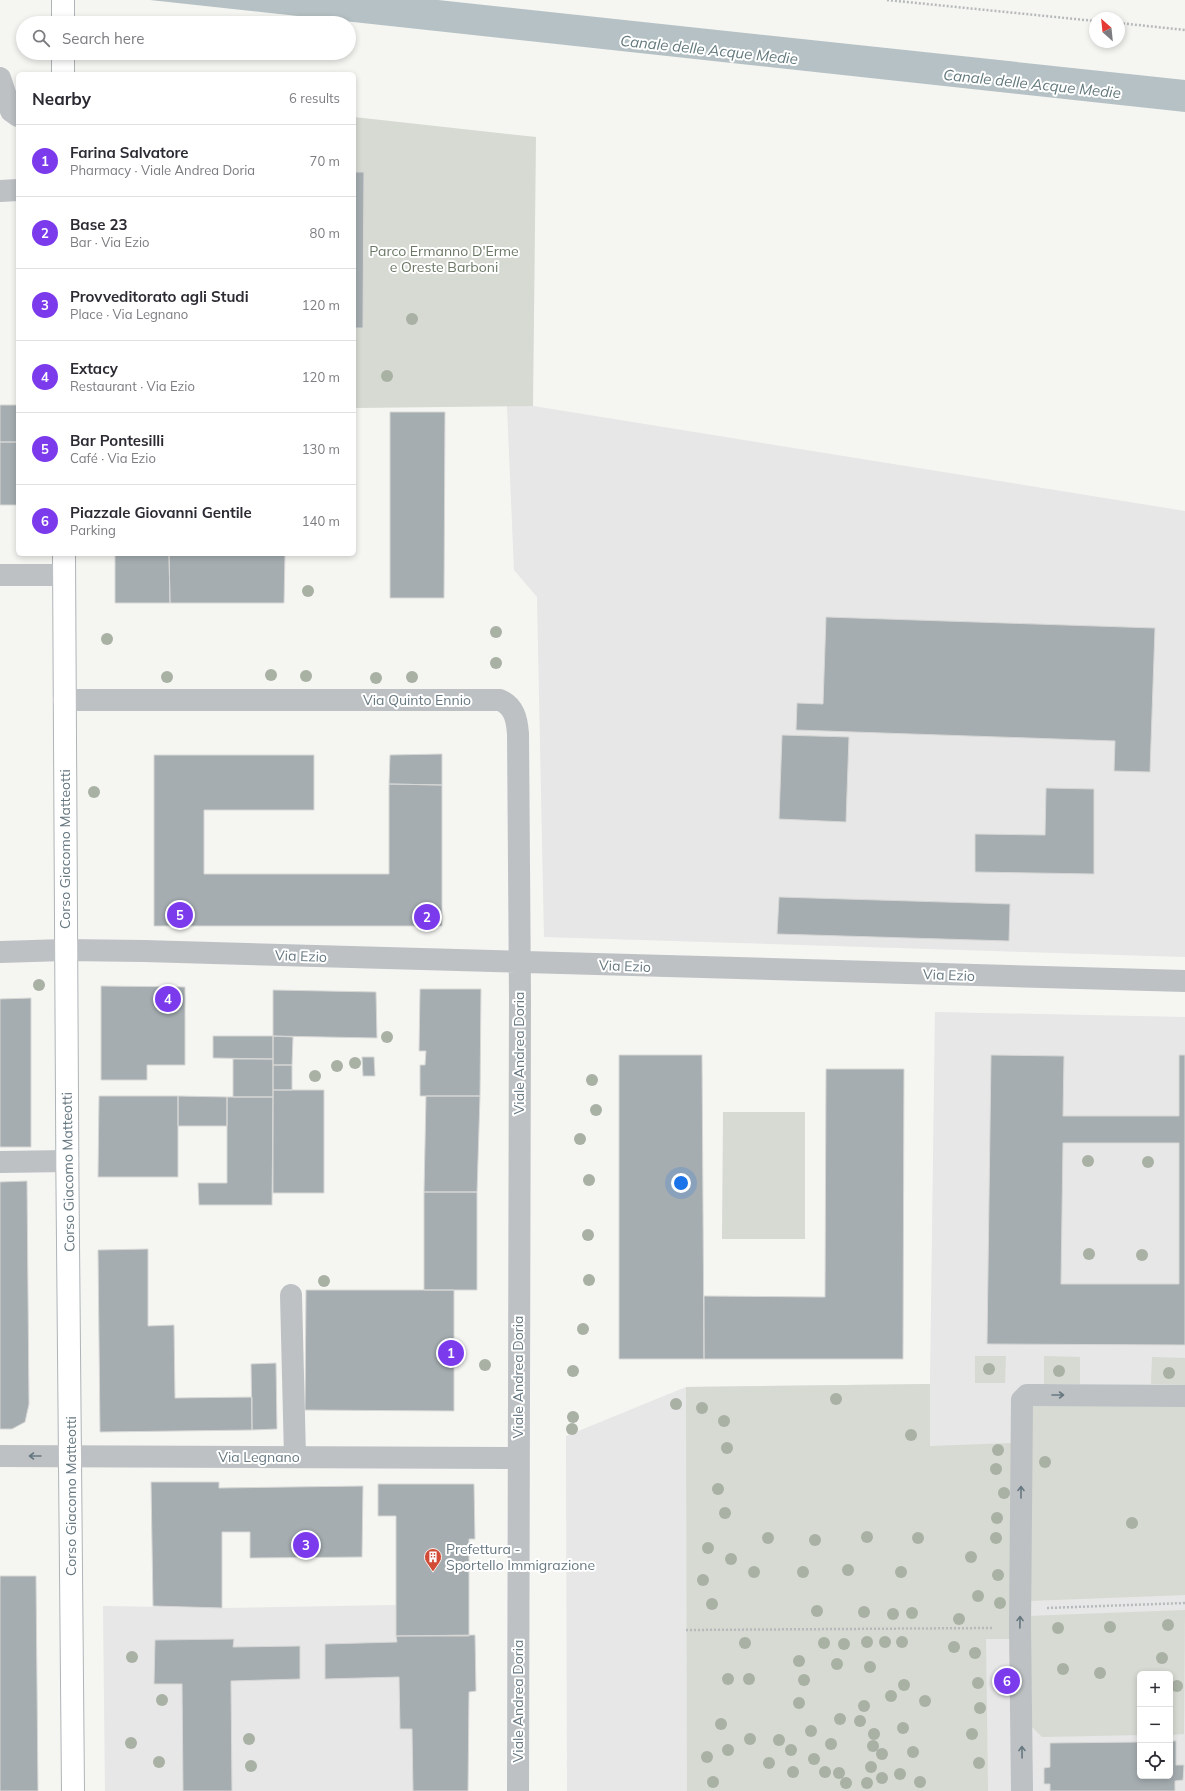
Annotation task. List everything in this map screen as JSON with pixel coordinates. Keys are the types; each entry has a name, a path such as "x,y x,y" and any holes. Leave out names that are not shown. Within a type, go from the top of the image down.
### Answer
{"main road":[{"path":"62,0 63,16"},
{"name":"Corso Giacomo Matteotti","path":"64,556 65,950 73,1791"}],"street":[{"path":"0,78 11,111 16,115"},
{"path":"0,191 16,190"},
{"path":"0,575 64,575"},
{"name":"Via Quinto Ennio","path":"64,700 500,700 508,703 513,711 518,734 520,963"},
{"name":"Via Ezio","path":"0,952 65,950 1185,982"},
{"name":"Viale Andrea Doria","path":"518,1791 520,963"},
{"path":"0,1162 68,1161"},
{"path":"291,1296 295,1457"},
{"path":"1022,1791 1020,1618 1022,1400 1027,1395 1185,1396"},
{"name":"Via Legnano","path":"0,1456 518,1458"}],"path":[{"path":"888,0 1089,20"},
{"path":"1125,24 1185,30"},
{"path":"686,1630 1020,1618 1185,1604"}],"shaded area":[{"path":"507,406 533,406 1185,511 1185,957 544,937 537,597 514,570"},
{"path":"935,1012 1185,1017 1185,1791 567,1791 566,1436 686,1387 930,1384"},
{"path":"397,1605 396,1636 475,1635 476,1691 469,1692 468,1791 105,1791 103,1606 222,1608"}],"green space":[{"name":"Parco Ermanno D'Erme e Oreste Barboni","path":"356,117 536,137 533,406 356,408"},
{"path":"723,1112 805,1112 805,1239 722,1239"},
{"path":"975,1356 1006,1356 1005,1383 975,1383"},
{"path":"1044,1356 1080,1357 1080,1384 1044,1384"},
{"path":"1152,1357 1185,1358 1185,1385 1151,1384"},
{"path":"930,1384 930,1446 1012,1443 1013,1639 986,1639 988,1791 687,1791 686,1387"},
{"path":"1185,1401 1185,1595 1028,1601 1032,1403"},
{"path":"1185,1610 1184,1734 1173,1735 1173,1671 1137,1671 1137,1735 1042,1737 1027,1722 1028,1616"}],"water":[{"name":"Canale delle Acque Medie","path":"150,0 438,0 1185,80 1185,112 356,22 356,16 298,16"}],"building":[{"path":"356,172 364,172 363,328 356,328"},
{"path":"0,405 16,405 16,442 0,442"},
{"path":"390,412 445,412 444,598 390,598"},
{"path":"0,442 16,442 16,505 0,505"},
{"path":"115,556 169,556 170,603 115,603"},
{"path":"169,556 285,556 284,603 170,603"},
{"path":"826,617 1155,628 1150,772 1114,771 1115,741 796,730 797,703 823,704"},
{"path":"782,735 849,737 846,822 779,819"},
{"path":"442,754 442,785 389,784 390,755"},
{"path":"154,755 314,755 314,810 204,810 204,874 389,874 389,784 442,785 442,926 154,926"},
{"path":"1046,788 1094,789 1094,874 975,872 975,834 1045,835"},
{"path":"779,897 1010,904 1009,941 777,934"},
{"path":"101,986 185,987 185,1065 147,1065 147,1080 101,1080"},
{"path":"420,989 481,989 480,1096 420,1096 420,1065 425,1065 426,1051 419,1051"},
{"path":"273,990 376,992 377,1038 273,1036"},
{"path":"31,998 31,1147 0,1147 0,999"},
{"path":"213,1036 273,1036 273,1059 213,1058"},
{"path":"273,1036 293,1037 292,1065 273,1065"},
{"path":"619,1055 702,1055 704,1359 619,1359"},
{"path":"991,1055 1064,1056 1063,1116 1179,1116 1179,1055 1185,1055 1185,1345 987,1344","holes":["1063,1143 1179,1143 1179,1284 1061,1284"]},
{"path":"362,1057 374,1057 375,1076 363,1076"},
{"path":"233,1059 273,1059 273,1097 233,1097"},
{"path":"273,1065 292,1065 292,1090 273,1090"},
{"path":"826,1069 904,1069 903,1359 704,1359 704,1296 825,1297"},
{"path":"273,1090 324,1090 324,1193 273,1193"},
{"path":"99,1096 178,1096 178,1177 98,1177"},
{"path":"178,1096 227,1097 227,1126 178,1126"},
{"path":"426,1096 480,1096 477,1192 424,1192"},
{"path":"227,1097 273,1097 272,1205 199,1205 198,1183 227,1183"},
{"path":"27,1181 29,1404 25,1422 12,1429 0,1429 0,1182"},
{"path":"424,1192 477,1192 477,1290 424,1290"},
{"path":"148,1249 148,1326 174,1325 175,1398 252,1397 252,1430 100,1432 98,1250"},
{"path":"306,1290 454,1290 454,1411 305,1410"},
{"path":"276,1363 277,1429 252,1430 251,1364"},
{"path":"151,1482 219,1482 219,1488 363,1486 362,1557 250,1558 250,1532 222,1532 222,1608 153,1606"},
{"name":"Prefettura - Sportello Immigrazione","path":"378,1484 474,1484 475,1539 469,1539 469,1636 396,1636 396,1516 378,1516"},
{"path":"0,1576 36,1576 38,1791 0,1791"},
{"path":"475,1635 476,1691 469,1692 468,1791 413,1791 412,1729 400,1729 399,1677 325,1679 325,1644 397,1642 396,1636"},
{"path":"234,1639 233,1647 300,1646 300,1679 231,1681 232,1791 183,1791 182,1684 154,1684 155,1640"},
{"path":"1173,1741 1176,1741 1176,1765 1184,1765 1183,1780 1175,1781 1175,1791 1050,1791 1050,1784 1044,1784 1044,1768 1050,1767 1050,1743 1137,1742 1137,1779 1173,1779"}],"place":[{"name":"Bar Pontesilli","path":"180,915"},
{"name":"Base 23","path":"427,917"},
{"name":"Extacy","path":"168,999"},
{"name":"Farina Salvatore","path":"451,1353"},
{"name":"Provveditorato agli Studi","path":"306,1545"},
{"name":"Prefettura - Sportello Immigrazione","path":"433,1572"},
{"name":"Piazzale Giovanni Gentile","path":"1007,1681"}]}
